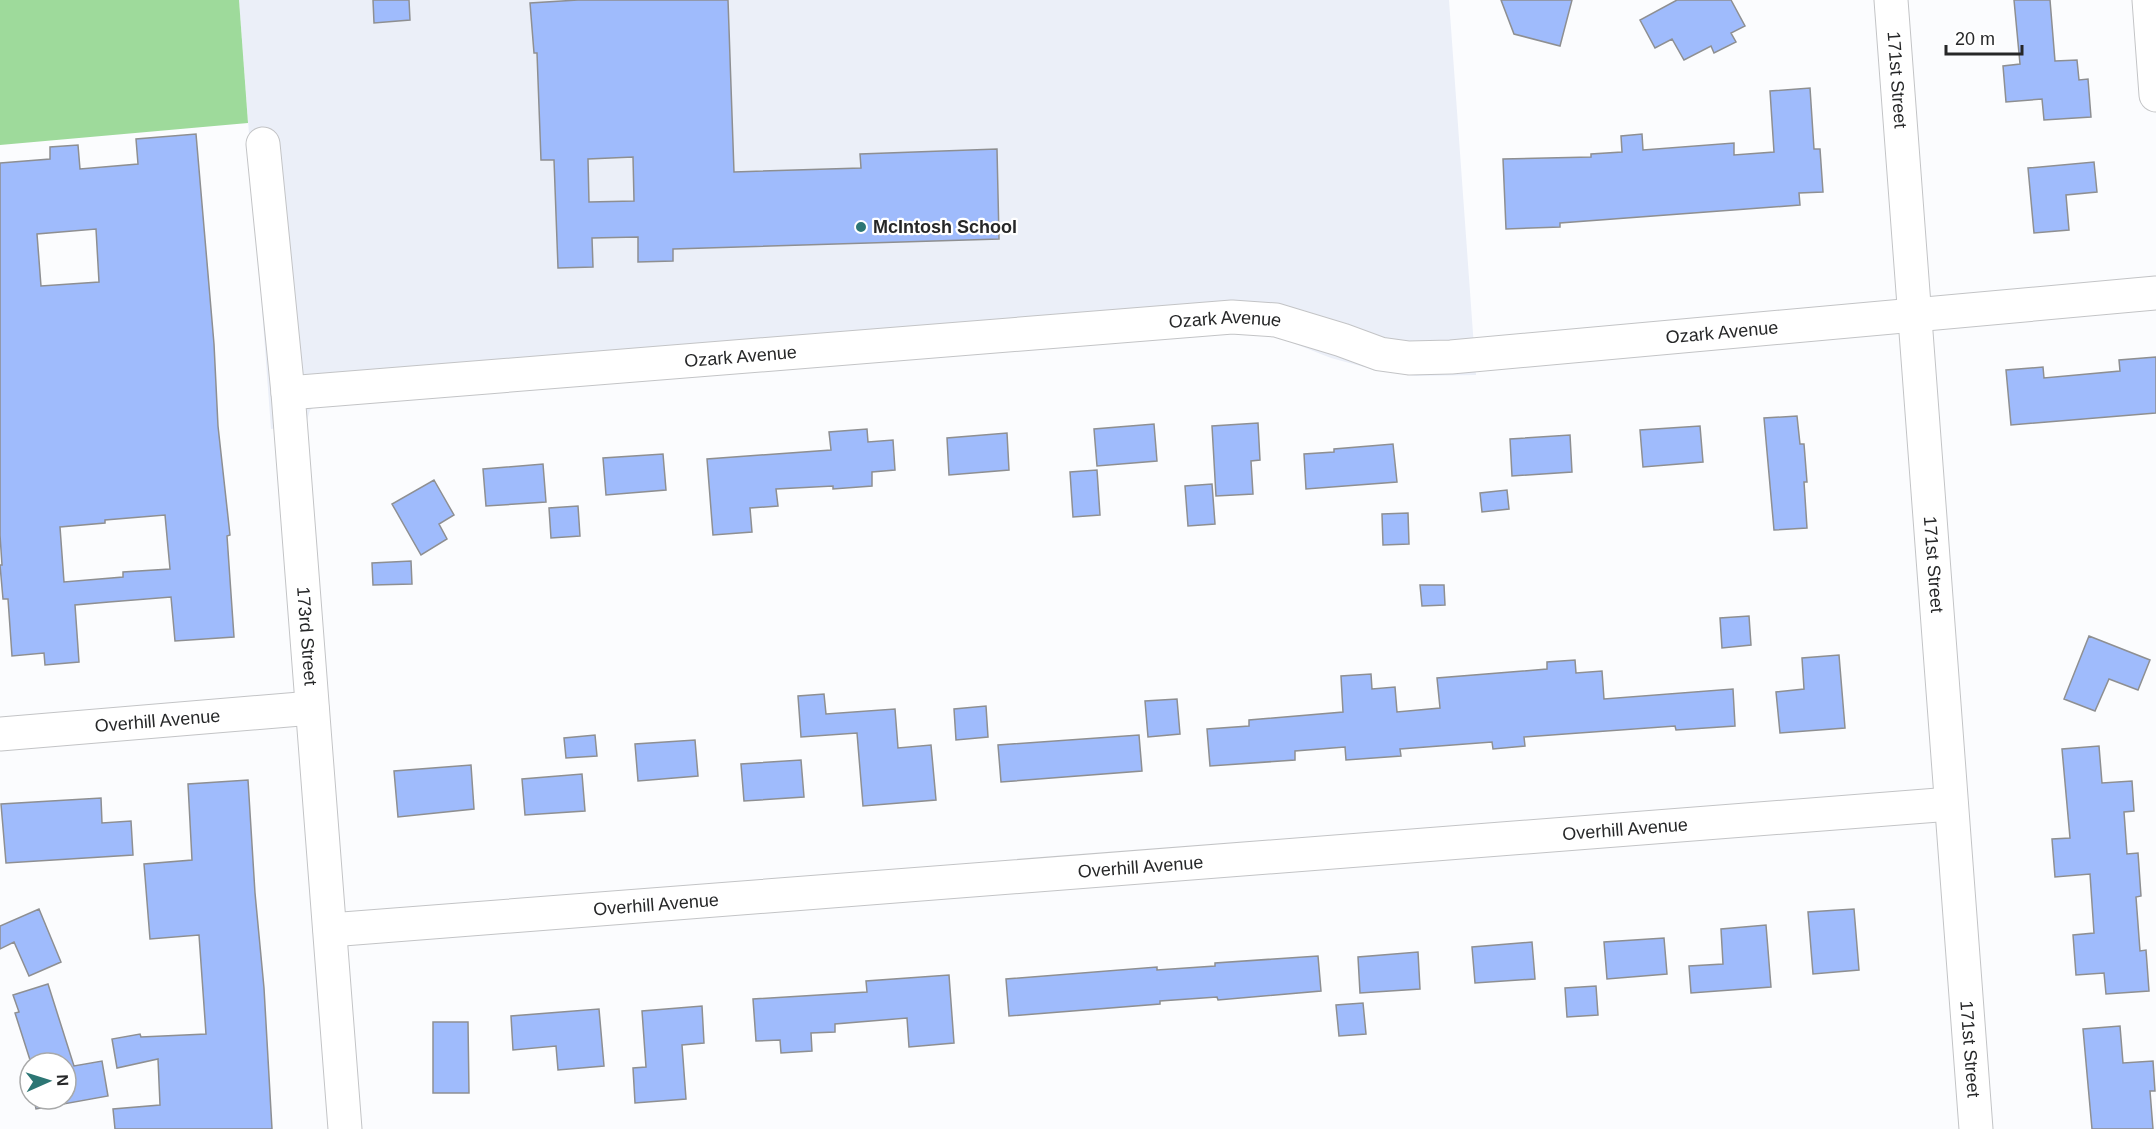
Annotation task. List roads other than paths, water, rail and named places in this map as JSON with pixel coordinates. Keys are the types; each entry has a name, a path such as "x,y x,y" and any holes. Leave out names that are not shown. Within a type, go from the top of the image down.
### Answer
{"street":[{"name":"171st Street","path":"1891,0 1976,1129"},
{"path":"2149,0 2156,95"},
{"name":"173rd Street","path":"263,144 288,393 345,1129"},
{"name":"Ozark Avenue","path":"288,393 1232,317 1276,320 1380,354 1409,358 1451,357 2156,293"},
{"name":"Overhill Avenue","path":"0,734 312,708"},
{"name":"Overhill Avenue","path":"330,930 1951,804"}],"place":[{"name":"McIntosh School","path":"861,227"}]}
